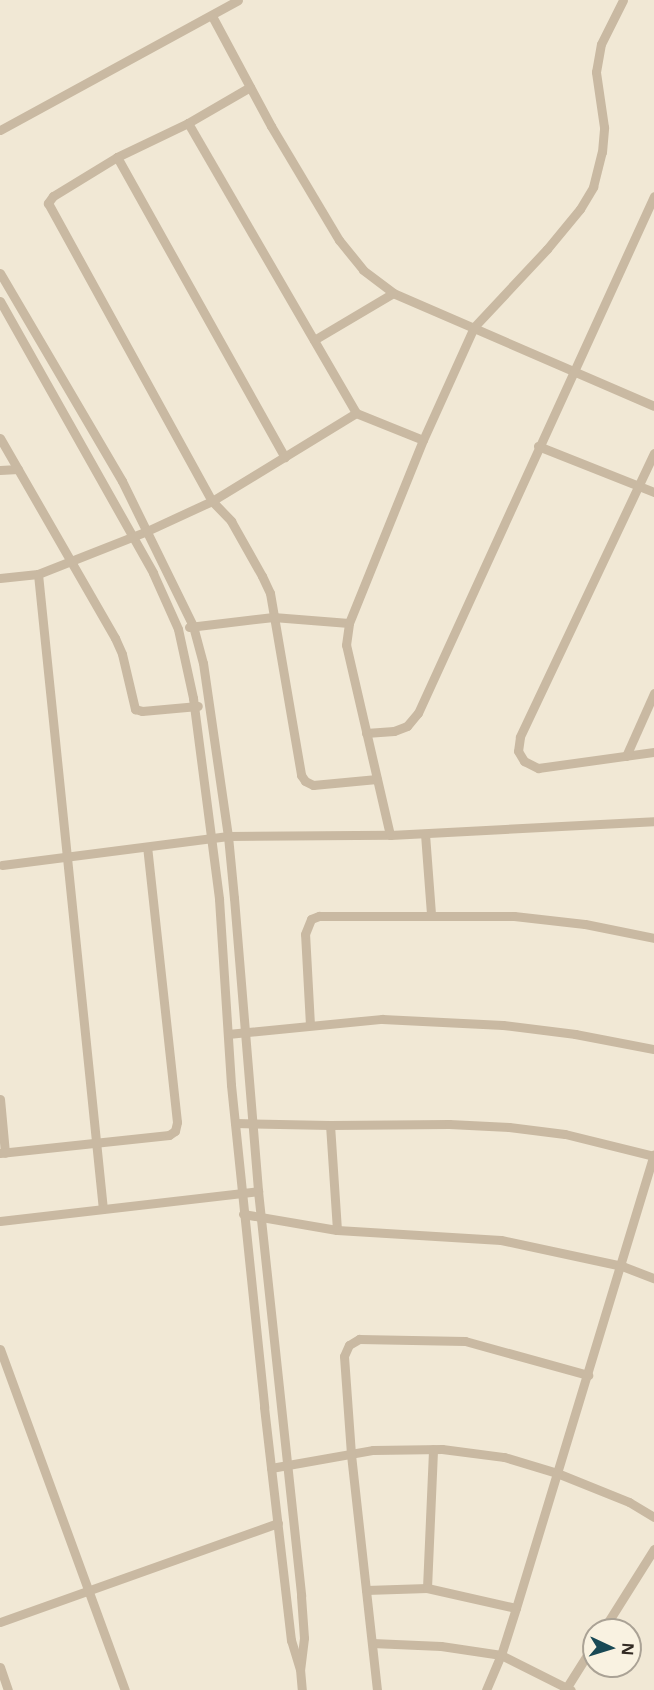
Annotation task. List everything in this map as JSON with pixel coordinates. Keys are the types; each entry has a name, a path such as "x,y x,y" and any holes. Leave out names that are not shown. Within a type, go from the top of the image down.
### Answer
{"street":[{"path":"0,129 238,0"},
{"path":"390,836 346,645 349,623 423,440 474,327 547,249 580,209 593,187 602,152 604,127 596,72 601,44 623,0"},
{"path":"212,16 250,87 339,240 363,270 393,293 654,406"},
{"path":"250,87 188,123 117,157 53,196 48,203 212,501 231,521 270,592 301,775 305,781 313,785 377,779"},
{"path":"188,123 356,413 423,440"},
{"path":"117,157 285,457"},
{"path":"366,733 394,731 407,726 418,713 572,370 654,196"},
{"path":"0,273 147,531 193,626 203,663 228,836 258,1191 304,1638 300,1669"},
{"path":"314,340 393,293"},
{"path":"0,301 133,537 178,629 194,707 212,838 243,1214 291,1640 300,1669 302,1690"},
{"path":"21,337 33,330"},
{"path":"66,416 78,407"},
{"path":"0,578 38,574 133,537 212,501 356,413"},
{"path":"0,438 72,561 122,654 135,709 142,711 209,704"},
{"path":"538,446 654,492"},
{"path":"654,453 520,737 518,751 524,761 538,768 654,752"},
{"path":"0,470 18,469"},
{"path":"38,574 103,1209"},
{"path":"178,629 273,617 349,623"},
{"path":"626,756 654,693"},
{"path":"1,865 228,836 390,836 654,821"},
{"path":"425,834 432,914"},
{"path":"0,1100 3,1153 169,1135 175,1131 177,1122 147,848"},
{"path":"310,1025 305,934 311,919 319,916 432,914 514,916 585,924 654,938"},
{"path":"220,940 237,939"},
{"path":"228,1034 382,1019 503,1025 576,1034 654,1049"},
{"path":"235,1124 449,1124 509,1127 565,1134 654,1156 516,1608 501,1655 486,1690"},
{"path":"330,1125 337,1230"},
{"path":"0,1221 258,1191"},
{"path":"243,1214 337,1230 501,1240 622,1266 654,1278"},
{"path":"256,1332 273,1331"},
{"path":"377,1690 351,1454 344,1356 349,1345 358,1338 465,1341 588,1375"},
{"path":"0,1349 125,1690"},
{"path":"264,1407 280,1405"},
{"path":"271,1468 373,1450 433,1449 504,1457 557,1473 629,1502 654,1517"},
{"path":"427,1588 433,1449"},
{"path":"0,1622 87,1589 278,1523"},
{"path":"611,1618 654,1550"},
{"path":"282,1562 296,1560"},
{"path":"366,1590 427,1588 516,1608"},
{"path":"372,1642 441,1646 501,1655 569,1688 582,1665"},
{"path":"0,1667 8,1690"}]}
